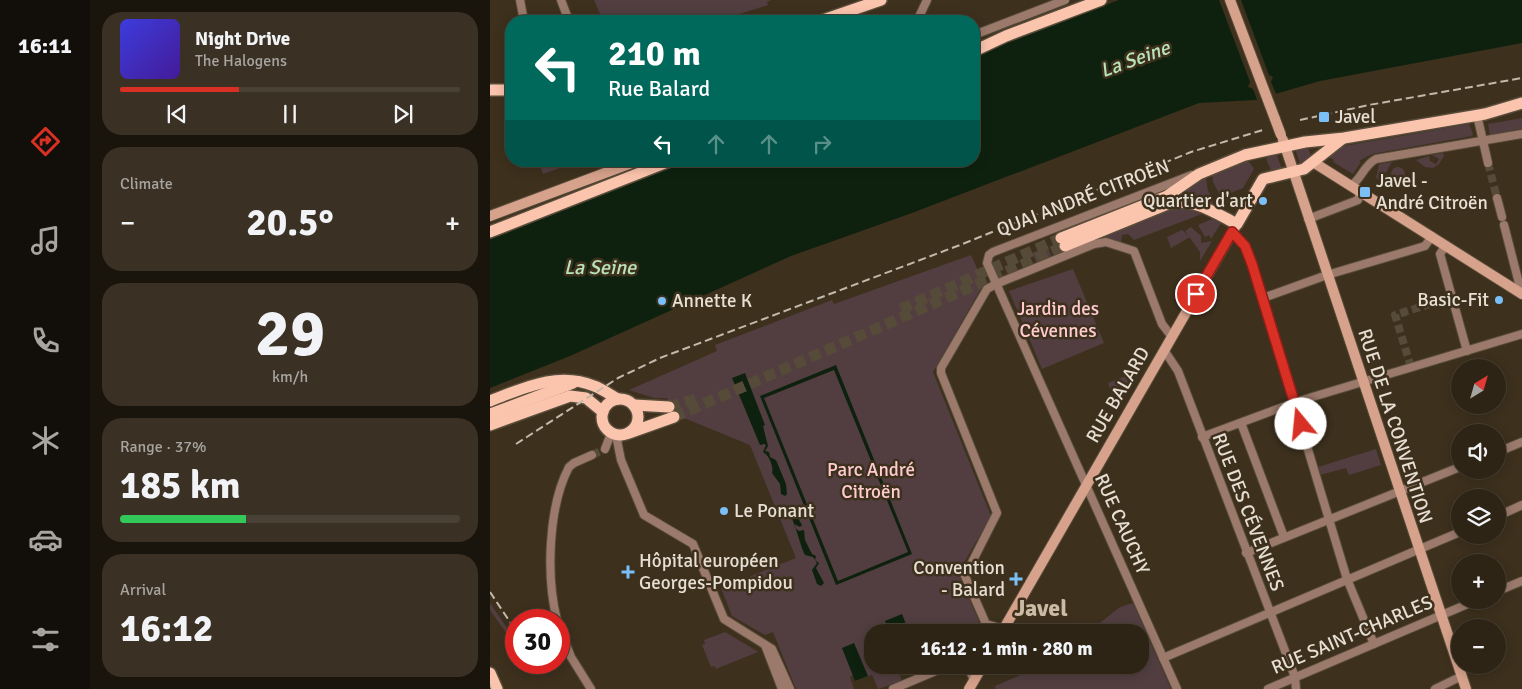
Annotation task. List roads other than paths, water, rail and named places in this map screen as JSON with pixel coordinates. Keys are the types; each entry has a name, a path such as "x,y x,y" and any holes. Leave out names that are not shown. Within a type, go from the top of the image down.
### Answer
{"main road":[{"path":"837,15 881,0"},
{"path":"980,48 1101,0"},
{"name":"RUE DE LA CONVENTION","path":"1230,0 1282,140 1466,689"},
{"path":"980,45 991,43"},
{"path":"490,90 505,90"},
{"name":"QUAI ANDRÉ CITROËN","path":"1235,228 1196,204 1181,201 1063,242 1167,196 1198,174 1282,140 1305,142 1344,138 1477,115 1522,104"},
{"name":"QUAI ANDRÉ CITROËN","path":"1266,178 1304,169 1344,138"},
{"path":"1305,142 1312,149 1313,162 1355,183 1362,192 1522,295"},
{"path":"490,216 621,167"},
{"path":"490,232 655,167"},
{"name":"RUE BALARD","path":"1007,624 1259,184 1266,178"},
{"path":"490,401 537,383 560,380 594,385 618,400 671,412 623,436 614,434 606,428 603,421 603,412 607,405 618,400"},
{"path":"490,414 574,382"},
{"path":"490,425 565,397 586,398 603,412"},
{"path":"490,432 546,408 565,397"},
{"path":"623,436 636,426 638,421 634,405"},
{"path":"490,673 497,689"},
{"path":"972,685 978,674"}],"street":[{"path":"520,0 523,15"},
{"path":"561,0 567,15"},
{"path":"920,15 927,0"},
{"path":"980,33 1065,0"},
{"path":"1477,115 1488,163"},
{"path":"1355,183 1366,167 1376,160 1522,134"},
{"name":"QUAI ANDRÉ CITROËN","path":"987,263 989,255 993,252 1198,174"},
{"path":"1308,219 1358,200 1362,192"},
{"path":"1497,198 1522,295"},
{"path":"1235,228 1245,246 1264,298 1347,579 1374,644"},
{"path":"1264,298 1326,275 1425,246 1432,236"},
{"path":"986,624 965,576 997,513 941,372 987,289 1094,244 1106,242 1118,245 1134,251 1162,324 1172,336"},
{"path":"1446,245 1440,254 1467,351"},
{"name":"RUE CAUCHY","path":"987,263 1177,689"},
{"path":"1202,437 1294,403 1522,334"},
{"name":"RUE DES CÉVENNES","path":"1164,350 1178,371 1295,677 1296,689"},
{"path":"1241,423 1284,537"},
{"path":"606,428 610,436 603,450 623,436"},
{"path":"623,436 621,460 644,514 693,544 724,618 772,649 790,689"},
{"path":"1506,449 1522,442"},
{"path":"556,609 551,552 556,502 569,467 592,455"},
{"path":"1246,553 1451,471"},
{"path":"1506,513 1522,506"},
{"path":"1163,658 1269,611 1451,536"},
{"path":"1506,588 1522,581"},
{"name":"RUE SAINT-CHARLES","path":"1268,689 1457,609"},
{"path":"765,645 782,689"},
{"path":"570,654 591,689"},
{"path":"893,689 929,674"},
{"path":"1435,689 1462,676"}],"water":[{"name":"La Seine","path":"1119,0 1522,0 1522,43 1320,81 1255,100 1199,103 912,213 791,256 570,356 490,388 490,239 578,202 673,167 980,167 980,55 1008,42"},
{"path":"836,365 912,554 836,585 760,396","holes":["834,370 908,552 838,581 764,398"]},
{"path":"745,373 765,425 763,426 768,446 765,451 769,452 770,457 776,460 786,484 787,494 785,496 781,494 780,484 772,473 770,461 763,452 766,445 760,445 732,378"},
{"path":"791,506 802,525 800,527 794,524 788,512"},
{"path":"796,529 799,531 804,530 805,540 812,554 816,556 815,560 813,557 805,555"},
{"path":"815,560 819,563 816,568 824,583 821,586 817,584 812,570 817,563"},
{"path":"902,614 906,624 886,624 885,621"},
{"path":"854,643 864,667 864,674 868,676 855,681 842,648"}],"tunnel":[{"path":"1488,163 1497,198"},
{"path":"901,309 1061,238"},
{"path":"674,417 1065,246"},
{"path":"1411,367 1395,315 1452,297"},
{"path":"669,407 696,399"},
{"path":"592,455 601,451"}],"tram line":[{"path":"490,684 492,689"}],"railway":[{"path":"1300,120 1369,105 1522,78"},
{"path":"516,444 618,378 660,358 960,245 1191,152 1266,129"},
{"path":"490,592 505,614"}],"place":[{"name":"Javel","path":"1324,117"},
{"name":"Javel - André Citroën","path":"1365,192"},
{"name":"Quartier d'art","path":"1263,201"},
{"name":"Basic-Fit","path":"1499,300"},
{"name":"Annette K","path":"662,301"},
{"name":"Le Ponant","path":"724,511"},
{"name":"Hôpital européen Georges-Pompidou","path":"628,572"},
{"name":"Convention - Balard","path":"1016,579"}],"district":[{"name":"Javel","path":"1041,608"}],"park label":[{"name":"Jardin des Cévennes","path":"1058,320"},
{"name":"Parc André Citroën","path":"871,481"}]}
